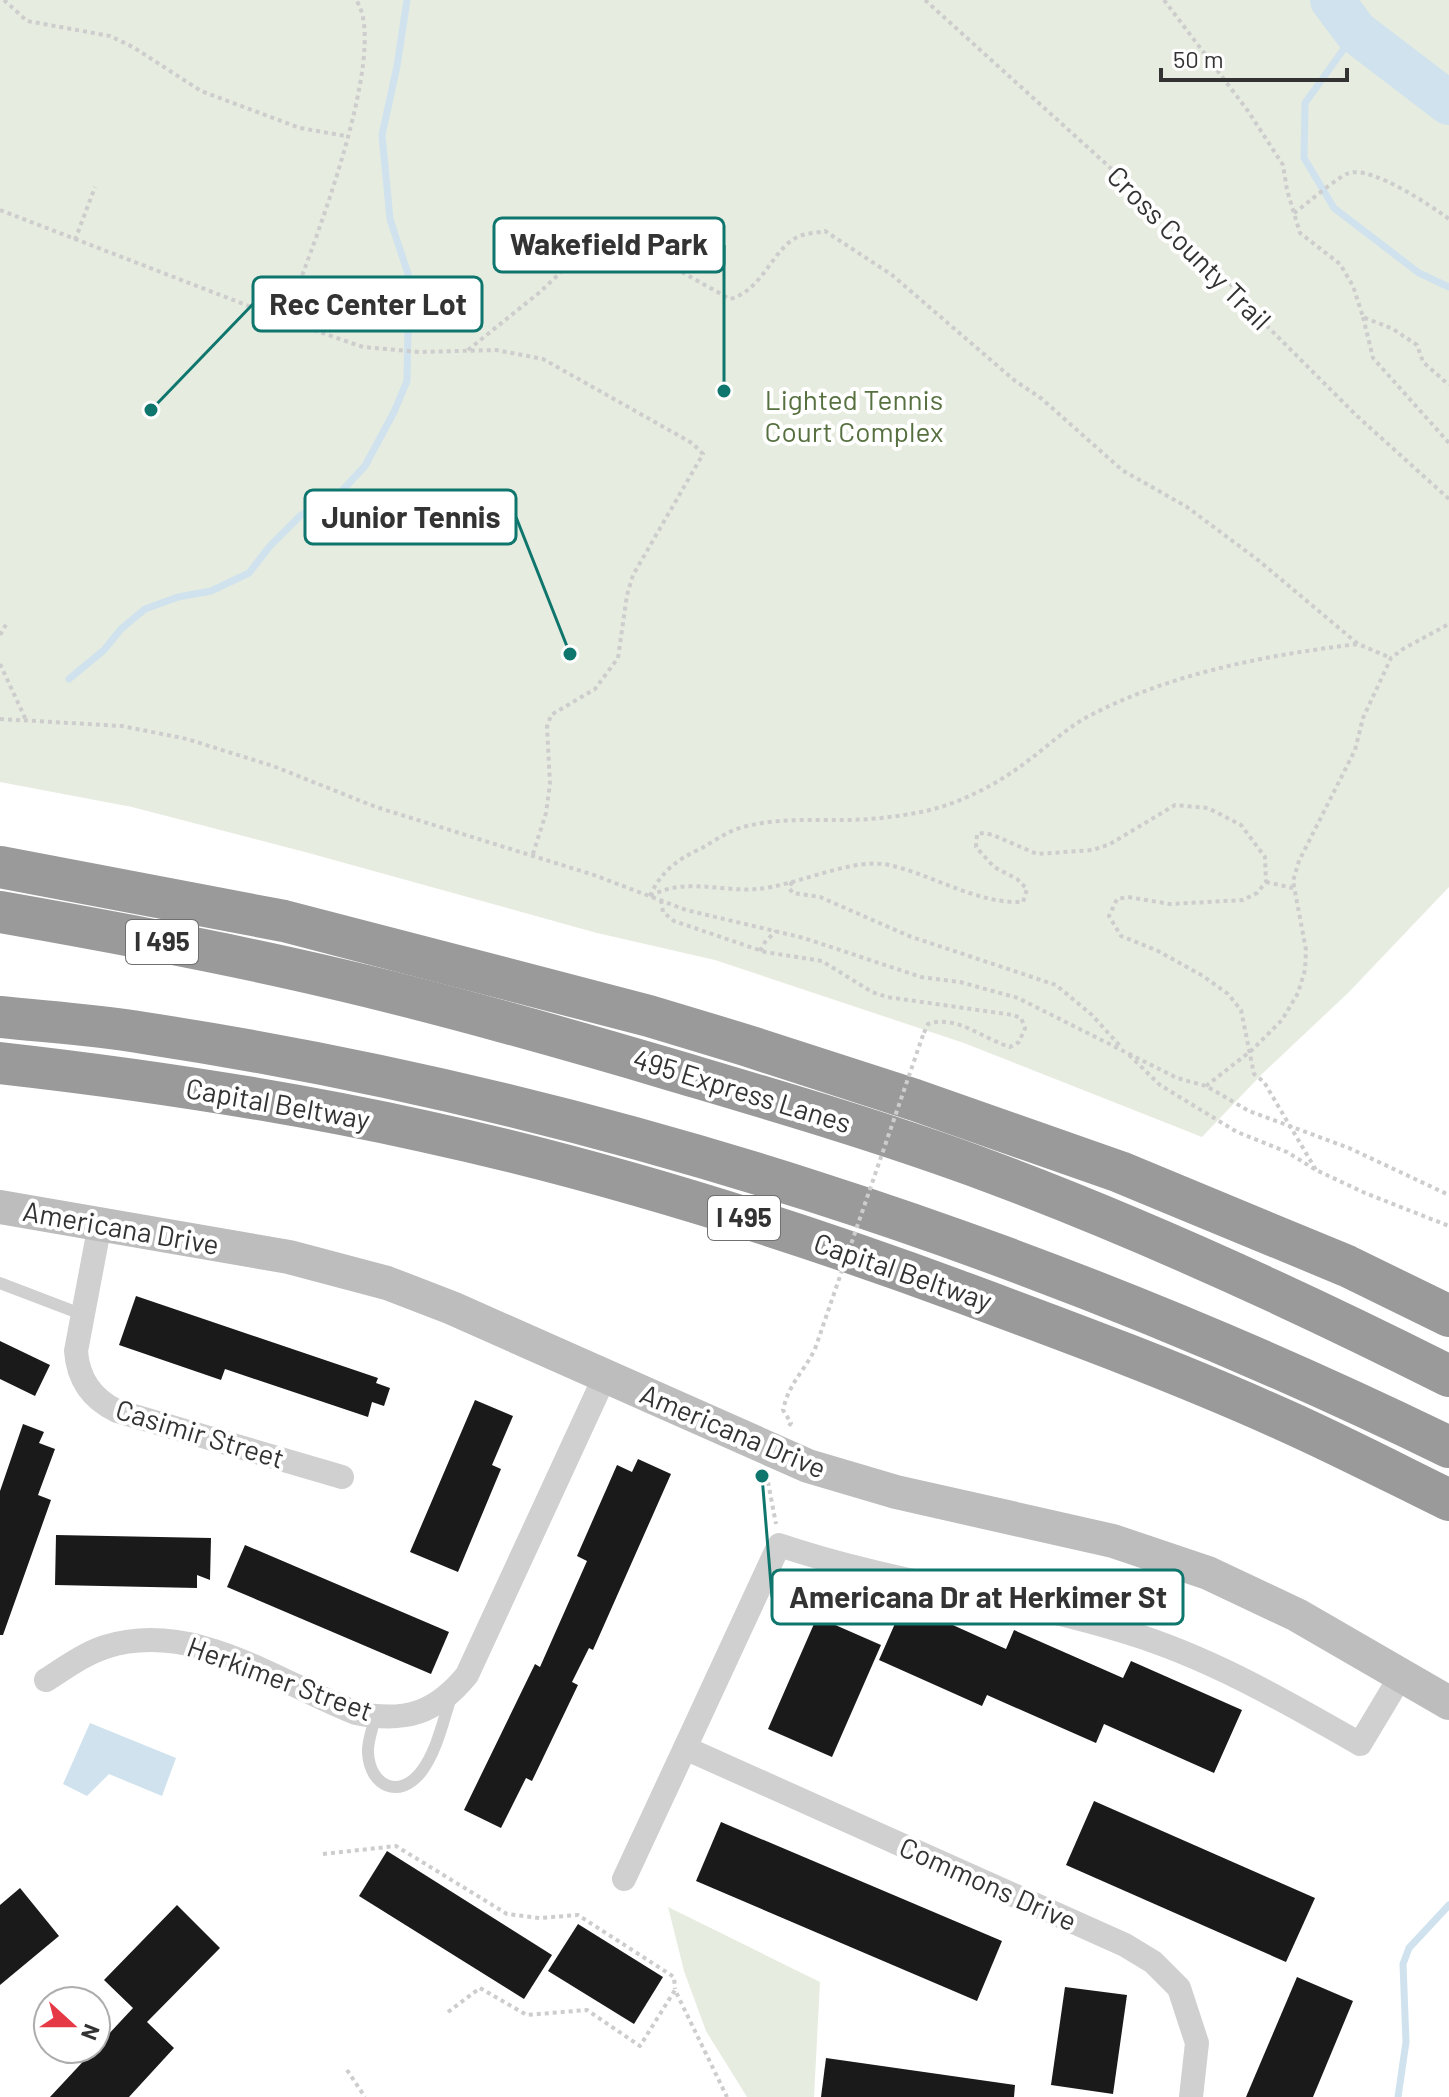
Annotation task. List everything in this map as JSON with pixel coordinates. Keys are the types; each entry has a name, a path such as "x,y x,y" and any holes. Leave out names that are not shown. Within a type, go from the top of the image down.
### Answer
{"highway":[{"path":"0,844 284,921"},
{"name":"I 495","path":"0,867 284,921 649,1016 915,1100 1120,1172 1347,1266 1449,1316"},
{"name":"495 Express Lanes","path":"0,912 185,946 323,976 583,1044 780,1102 973,1166 1114,1221 1250,1279 1449,1376"},
{"path":"0,933 323,976"},
{"path":"0,998 131,1021 300,1060"},
{"name":"I 495","path":"0,1017 141,1032 424,1085 583,1123 775,1179 1060,1278 1225,1343 1337,1392 1449,1447"},
{"name":"Capital Beltway","path":"0,1063 232,1093 408,1128 583,1170 716,1209 865,1256 1179,1375 1285,1420 1449,1500"}],"street":[{"name":"Americana Drive","path":"0,1207 300,1259 387,1283 452,1308 808,1466 896,1492 1113,1541 1208,1573 1297,1615 1449,1703"},
{"name":"Casimir Street","path":"100,1224 76,1351 77,1368 83,1382 106,1406 342,1477"},
{"name":"Herkimer Street","path":"46,1680 103,1648 148,1639 174,1640 215,1650 356,1713 375,1717 415,1714 436,1706 452,1694 467,1675 487,1638 605,1376"},
{"path":"624,1879 779,1545 844,1564 1077,1617 1129,1633 1177,1650 1261,1687 1360,1744 1402,1674"},
{"name":"Commons Drive","path":"685,1748 1125,1945 1153,1962 1179,1988 1197,2043 1191,2097"}],"lane":[{"path":"0,1283 81,1314"},
{"path":"375,1717 367,1750 375,1780 396,1787 409,1783 421,1772 431,1755 452,1694"}],"path":[{"path":"4,0 27,21 110,36 133,47 201,91 300,128 346,136"},
{"path":"285,320 329,201 357,98 366,46 365,24 356,0"},
{"name":"Cross County Trail","path":"925,0 1126,182 1226,279 1265,324 1357,416 1449,499"},
{"path":"1164,0 1248,111 1283,165 1300,233 1340,264 1353,286 1373,358 1449,443"},
{"path":"1294,213 1347,174 1361,172 1398,187 1449,219"},
{"path":"75,240 95,187"},
{"path":"0,210 363,347 420,352 496,350 543,359 692,443 703,454 633,575 618,658 610,672 595,689 551,715 547,727 550,784 546,813 532,857"},
{"path":"465,351 606,236 621,238 730,299 741,296 756,284 771,262 797,236 825,231 892,275 1014,380 1042,399 1122,470 1187,507 1258,560 1358,644 1391,658"},
{"path":"1363,317 1393,329 1417,345 1423,362 1449,385"},
{"path":"0,635 7,623"},
{"path":"1206,1086 1249,1053 1282,1020 1298,993 1305,970 1306,950 1293,888 1299,861 1355,750 1363,718 1391,658 1449,624"},
{"path":"650,896 655,884 679,859 734,830 808,820 879,818 923,812 956,801 996,781 1025,764 1055,737 1124,699 1236,664 1358,644"},
{"path":"0,664 27,721"},
{"path":"0,719 122,726 187,739 273,766 376,807 594,875 686,910 776,931 921,977 960,982 1018,998 1177,1078 1206,1086 1249,1111 1349,1148 1449,1195"},
{"path":"650,896 668,886 757,889 863,864 887,865 999,901 1023,902 1027,889 1017,879 994,867 976,847 977,834 993,835 1037,854 1093,850 1110,844 1175,805 1208,808 1241,825 1265,857 1266,882 1257,893 1243,900 1170,904 1128,897 1117,899 1109,916 1121,936 1158,951 1228,994 1241,1010 1254,1074 1264,1082 1316,1170"},
{"path":"792,882 789,888 793,893 820,897 909,936 1056,985 1092,1015 1160,1085 1192,1105 1237,1132 1287,1152 1316,1170 1449,1226"},
{"path":"1266,882 1293,888"},
{"path":"661,900 663,912 674,921 760,951 822,961 872,992 887,997 1013,1015 1021,1018 1025,1028 1019,1042 1010,1047 949,1021 928,1024 815,1349"},
{"path":"760,951 776,931"},
{"path":"323,1854 396,1846 507,1914 540,1918 578,1915 674,1977 675,1990 727,2097"},
{"path":"448,2012 480,1988 527,2015 587,2010 640,2046 675,1990"},
{"path":"347,2070 365,2097"}],"green space":[{"name":"Lighted Tennis Court Complex","path":"0,0 1449,0 1449,887 1348,993 1263,1073 1202,1137 964,1043 715,960 597,933 132,807 0,782"},
{"path":"668,1907 820,1982 814,2097 747,2097 706,2031 684,1971"}],"water":[{"path":"90,1723 176,1758 162,1796 109,1774 87,1796 63,1784"}],"building":[{"path":"136,1296 378,1378 376,1383 390,1388 384,1406 372,1402 368,1417 225,1369 221,1380 119,1345"},
{"path":"0,1341 50,1365 35,1396 0,1379"},
{"path":"475,1400 513,1416 492,1465 501,1469 458,1572 410,1552"},
{"path":"23,1424 44,1432 39,1443 55,1449 38,1495 51,1500 3,1635 0,1635 0,1491"},
{"path":"638,1459 671,1474 593,1650 589,1648 572,1682 578,1685 532,1781 526,1778 501,1828 464,1810 535,1664 540,1667 587,1561 577,1556 617,1465 632,1472"},
{"path":"56,1535 211,1538 210,1580 197,1575 197,1588 55,1585"},
{"path":"245,1545 449,1632 431,1674 227,1587"},
{"path":"904,1603 1006,1649 1014,1630 1123,1678 1131,1661 1242,1710 1214,1773 1104,1724 1096,1743 987,1695 982,1706 879,1660"},
{"path":"817,1617 881,1645 832,1757 768,1729"},
{"path":"1094,1801 1315,1898 1286,1962 1066,1865"},
{"path":"721,1822 1002,1941 977,2001 696,1881"},
{"path":"387,1851 552,1955 524,1999 359,1896"},
{"path":"20,1888 59,1936 0,1985 0,1905"},
{"path":"177,1905 220,1948 147,2022 174,2048 129,2097 50,2097 80,2065 112,2065 112,2031 133,2008 104,1980"},
{"path":"578,1924 663,1977 634,2024 548,1971"},
{"path":"1297,1977 1353,2001 1313,2097 1246,2097"},
{"path":"1065,1987 1127,1995 1113,2094 1051,2085"},
{"path":"826,2058 1015,2085 1014,2097 821,2097"}],"waterway":[{"path":"69,679 145,609 178,597 211,591 249,573 301,515 337,496 365,466 394,412 407,381 409,277 390,219 382,135 407,0"},
{"path":"1332,0 1356,32 1449,103"},
{"path":"1356,32 1305,103 1304,158 1334,208 1419,273 1449,287"},
{"path":"1398,2097 1406,2042 1403,1964 1409,1948 1449,1905"}],"place":[{"name":"Wakefield Park","path":"724,391"},
{"name":"Rec Center Lot","path":"151,410"},
{"name":"Junior Tennis","path":"570,654"},
{"name":"Americana Dr at Herkimer St","path":"762,1476"}]}
